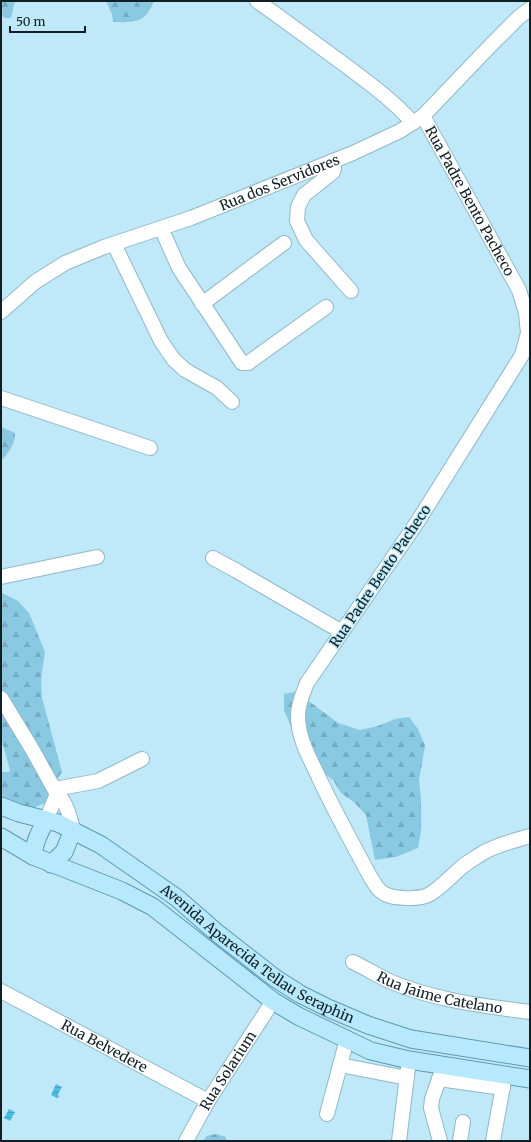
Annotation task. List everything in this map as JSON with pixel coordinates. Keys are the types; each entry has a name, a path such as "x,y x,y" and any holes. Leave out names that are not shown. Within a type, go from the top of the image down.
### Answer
{"main road":[{"name":"Avenida Aparecida Tellau Seraphin","path":"1,806 19,813 58,823 101,845 177,898 216,932 275,978 300,994 328,1008 368,1025 411,1039 530,1058"},
{"path":"33,856 36,840 46,820"},
{"path":"51,864 64,852 73,830"},
{"name":"Avenida Aparecida Tellau Seraphin","path":"1,837 33,856 122,891 153,907 272,1001 298,1016 371,1051 409,1060 441,1072 504,1081 530,1079"}],"street":[{"name":"Rua Padre Bento Pacheco","path":"257,1 387,97 403,112 418,120 524,289 528,333 522,355 418,521 307,683 298,712 299,729 302,741 333,808 378,889 384,894 394,897 417,898 429,895 464,865 482,854 530,836"},
{"name":"Rua dos Servidores","path":"1,312 35,282 65,263 114,244 191,218 333,162 383,140 418,120 519,17 530,9"},
{"path":"333,162 333,172 304,195 298,207 297,221 306,240 352,291"},
{"path":"161,228 179,268 242,363 248,363 326,307"},
{"path":"202,304 284,243"},
{"path":"114,244 161,341 174,360 184,370 217,388 232,402"},
{"path":"1,398 150,448"},
{"path":"1,577 97,557"},
{"path":"212,558 342,632"},
{"path":"1,698 56,792 63,799 73,830"},
{"path":"56,792 98,781 142,759"},
{"path":"46,820 56,792"},
{"name":"Rua Jaime Catelano","path":"353,962 389,981 430,995 530,1012"},
{"name":"Rua Belvedere","path":"1,992 208,1101"},
{"name":"Rua Solarium","path":"186,1141 208,1101 272,1001"},
{"path":"327,1114 347,1039"},
{"path":"400,1141 409,1060"},
{"path":"340,1065 407,1078"},
{"path":"440,1141 431,1108 432,1099 441,1072"},
{"path":"493,1141 504,1081"},
{"path":"460,1141 463,1122"}],"green space":[{"path":"1,1 15,1 11,18 5,18 2,16"},
{"path":"106,1 154,1 149,11 141,19 132,22 113,22 112,14"},
{"path":"1,427 15,433 11,448 1,461"},
{"path":"2,593 18,601 29,613 45,652 41,679 42,698 62,772 54,784 48,802 35,807 16,803 1,797 1,772 9,772 10,770 1,738"},
{"path":"299,691 310,702 338,723 360,730 378,726 395,719 409,717 418,729 425,746 419,780 421,799 421,831 418,848 396,857 375,860 366,815 355,803 341,793 333,780 319,770 299,746 284,710 284,694"},
{"path":"216,1134 226,1137 226,1141 203,1141 207,1136"}],"shaded area":[{"path":"56,1084 62,1087 58,1094 59,1097 57,1098 51,1095"},
{"path":"9,1109 15,1112 10,1121 4,1118"}]}
